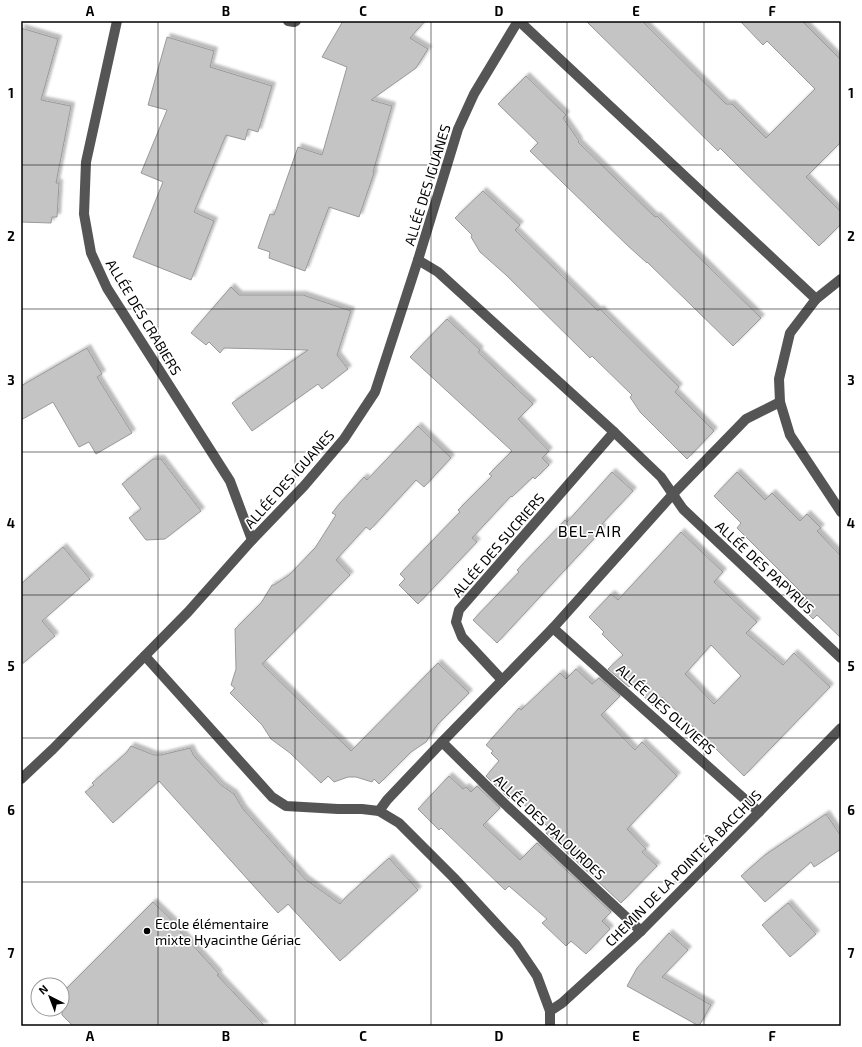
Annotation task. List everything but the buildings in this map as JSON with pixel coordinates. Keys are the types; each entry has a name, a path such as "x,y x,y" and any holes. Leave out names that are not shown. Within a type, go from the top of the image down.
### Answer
{"street":[{"name":"ALLÉE DES CRABIERS","path":"118,21 86,162 84,214 91,253 107,288 230,481 252,540"},
{"path":"288,21 296,21"},
{"name":"ALLÉE DES IGUANES","path":"21,779 53,749 145,656 304,486 344,439 375,392 418,260 458,129 474,94 519,21"},
{"path":"519,21 816,299"},
{"name":"ALLÉE DES PAPYRUS","path":"418,260 438,272 614,432 661,477 682,509 841,658"},
{"path":"841,279 816,299 790,333 779,379 780,402 790,435 841,512"},
{"path":"379,811 387,800 442,742 553,628 673,494 746,419 780,402"},
{"name":"ALLÉE DES SUCRIERS","path":"502,680 462,637 456,622 459,610 614,432"},
{"name":"ALLÉE DES OLIVIERS","path":"553,628 759,812"},
{"path":"145,656 272,797 286,806 379,811 399,823 454,878 516,945 537,976 550,1011 550,1026"},
{"name":"CHEMIN DE LA POINTE À BACCHUS","path":"550,1011 562,1003 641,931 841,728"},
{"name":"ALLÉE DES PALOURDES","path":"442,742 508,807 641,931"}],"place":[{"name":"Ecole élémentaire mixte Hyacinthe Gériac","path":"147,931"}],"district":[{"name":"BEL-AIR","path":"590,530"}]}
